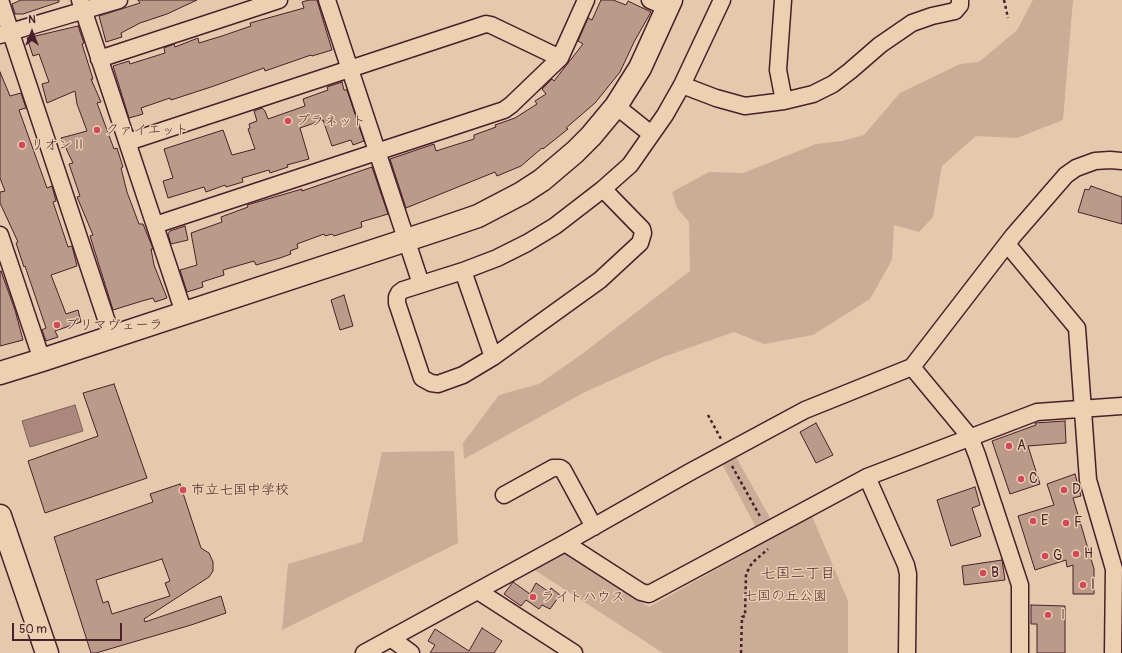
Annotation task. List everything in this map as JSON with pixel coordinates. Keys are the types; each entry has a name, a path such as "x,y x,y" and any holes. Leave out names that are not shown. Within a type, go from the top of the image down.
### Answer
{"street":[{"path":"0,0 5,33 112,337"},
{"path":"5,33 82,5 119,0"},
{"path":"99,59 279,0"},
{"path":"327,0 421,284"},
{"path":"155,225 504,110 511,106 560,58 586,0"},
{"path":"603,189 642,229 643,234 640,243 600,280 493,357 463,375 438,384 431,383 422,378 397,303 399,293 421,284 463,272 527,244 555,226 603,189 630,165 665,116 682,85 722,0"},
{"path":"784,0 778,70 784,101"},
{"path":"682,85 716,98 745,106 784,101 813,94 833,84 880,45 912,23 932,16 955,11 960,5 960,0"},
{"path":"0,373 478,216 522,193 542,180 575,152 591,136 616,106 640,68 663,3"},
{"path":"82,5 184,313"},
{"path":"128,142 486,24 560,58"},
{"path":"616,106 652,134"},
{"path":"364,653 805,410 912,367 1006,244 1070,171 1094,161 1121,158"},
{"path":"0,235 42,360"},
{"path":"1006,244 1077,328 1088,480 1114,569 1114,653"},
{"path":"463,272 493,357"},
{"path":"912,367 970,437 978,455 1020,585 1020,653"},
{"path":"565,543 641,592 650,594 867,477 1037,412 1122,406"},
{"path":"504,494 553,468 560,468 564,470 594,527"},
{"path":"867,477 906,565 908,574 907,653"},
{"path":"0,516 47,653"},
{"path":"478,591 574,653"},
{"path":"393,637 396,642 411,653"}],"path":[{"path":"1004,0 1008,18"},
{"path":"708,415 724,446 729,461 768,531"},
{"path":"741,653 742,617 745,616 746,574 752,563 770,547"}],"green space":[{"path":"1033,0 1073,0 1063,120 1017,138 976,136 942,166 933,217 919,232 894,225 892,260 870,299 813,335 764,344 734,332 663,357 583,393 464,459 463,443 499,395 539,384 582,354 690,271 689,222 677,208 672,192 709,172 743,173 816,144 842,141 864,135 900,93 960,64 979,62 1017,30"},
{"path":"454,451 458,543 282,630 288,564 362,542 382,452"},
{"path":"736,457 773,523 758,531 722,464"},
{"name":"七国の丘公園","path":"812,516 848,601 848,653 663,653 533,569 559,554 568,554 649,607"}],"shaded area":[{"path":"75,405 83,431 30,447 22,421"}],"building":[{"path":"21,0 59,0 59,2 23,14 15,14 12,4"},
{"path":"138,0 197,0 167,14 140,23 121,33 122,37 106,42 99,16 140,3"},
{"path":"317,0 332,50 312,56 311,55 265,71 264,68 171,100 170,98 141,108 143,114 129,118 113,66 129,61 130,64 165,53 164,48 174,44 175,47 198,38 199,43 222,36 251,26 250,23 304,8 302,2"},
{"path":"601,0 613,0 626,5 628,1 651,12 634,42 620,72 595,103 566,128 568,129 521,166 497,176 495,172 406,208 390,159 434,144 436,151 474,139 474,135 515,118 537,104 535,101 546,94 542,89 552,79 554,81 583,44 578,41 588,18 592,20"},
{"path":"78,26 93,79 91,79 101,102 97,103 114,149 117,148 123,167 121,168 127,192 139,224 143,224 152,246 153,249 151,249 154,265 167,298 155,302 153,298 113,310 90,236 93,235 77,197 80,196 69,164 73,163 61,138 87,131 77,104 75,91 47,103 42,84 49,82 39,54 33,56 27,38"},
{"path":"0,72 10,96 21,93 26,108 19,110 47,188 52,186 56,201 53,202 68,247 72,246 77,266 51,275 66,314 78,310 81,322 55,331 58,337 46,341 42,330 46,328 16,243 18,242 0,203 0,192 5,191 0,178"},
{"path":"342,82 344,90 347,90 364,141 353,145 351,140 332,146 323,120 300,128 309,159 287,165 288,167 270,173 269,170 242,178 243,182 226,187 225,185 206,192 204,187 168,198 163,181 173,178 164,149 223,130 232,155 255,149 248,129 250,128 249,124 257,121 254,111 262,108 268,119 305,106 303,99 328,90 327,87"},
{"path":"372,167 388,214 361,222 362,227 334,236 332,234 325,236 324,234 297,244 298,248 290,251 291,254 280,258 256,265 254,261 223,270 224,275 202,282 203,287 187,292 180,270 197,265 191,233 222,222 221,217 248,207 247,205 302,189 302,191"},
{"path":"1091,186 1122,197 1122,224 1078,212 1085,189 1089,190"},
{"path":"185,226 188,240 171,244 168,234 170,231"},
{"path":"1,271 15,310 23,340 0,346 0,272"},
{"path":"344,295 353,326 340,330 331,300"},
{"path":"114,384 147,478 45,513 28,461 98,436 83,393"},
{"path":"1065,421 1066,443 1028,446 1040,484 1010,494 992,441 1036,425 1035,423"},
{"path":"816,423 833,455 816,463 800,432"},
{"path":"1075,474 1081,496 1073,498 1094,569 1094,594 1073,594 1073,565 1067,567 1066,560 1035,570 1018,516 1054,505 1047,484"},
{"path":"180,484 201,548 209,553 213,562 213,571 209,577 144,619 145,622 221,596 226,613 191,625 96,653 91,653 54,537 153,502 150,494","holes":["162,559 170,581 165,583 170,596 112,614 108,601 103,603 96,580"]},
{"path":"975,487 980,505 972,508 981,536 951,546 937,500"},
{"name":"B","path":"1002,560 1005,580 964,585 962,566"},
{"name":"ライトハウス","path":"513,582 530,594 536,583 549,592 551,588 560,595 550,609 542,605 539,609 526,600 521,606 504,594"},
{"path":"1031,605 1065,606 1065,653 1037,653 1037,624 1031,624"},
{"path":"482,628 502,641 494,653 430,653 435,645 428,641 435,629 469,651"}],"place":[{"name":"プラネット","path":"288,121"},
{"name":"クァイエット","path":"97,130"},
{"name":"リオンⅡ","path":"22,145"},
{"name":"プリマヴェーラ","path":"57,325"},
{"name":"A","path":"1009,446"},
{"name":"C","path":"1021,479"},
{"name":"市立七国中学校","path":"183,490"},
{"name":"D","path":"1064,490"},
{"name":"E","path":"1033,521"},
{"name":"F","path":"1066,523"},
{"name":"H","path":"1076,554"},
{"name":"G","path":"1045,556"},
{"name":"B","path":"983,573"},
{"name":"I","path":"1083,585"},
{"name":"ライトハウス","path":"533,597"},
{"name":"Ⅰ","path":"1048,615"}],"district":[{"name":"七国二丁目","path":"798,574"}]}
